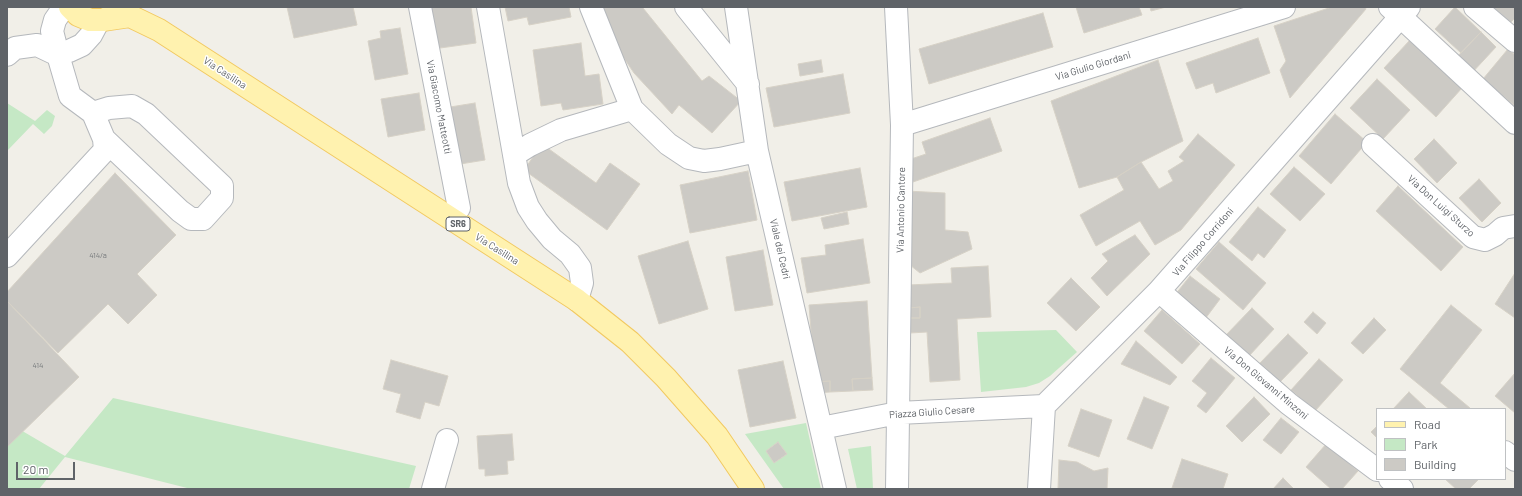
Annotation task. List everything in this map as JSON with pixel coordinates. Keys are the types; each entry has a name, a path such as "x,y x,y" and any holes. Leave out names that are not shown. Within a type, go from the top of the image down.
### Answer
{"main road":[{"name":"SR6","path":"70,7 82,17 101,20"},
{"path":"101,20 115,14 121,7"},
{"name":"Via Casilina","path":"138,7 159,30"},
{"name":"Via Casilina","path":"101,20 130,16 159,30 577,300 630,342 666,378 717,436 753,489"}],"street":[{"path":"7,256 105,150 104,139 93,113 70,96 58,55 52,31 55,20 64,7"},
{"name":"Via Giacomo Matteotti","path":"420,7 459,208"},
{"path":"488,7 519,183 533,214 548,235 570,254 580,268 582,283 577,300"},
{"path":"591,7 632,109 668,144 689,158 704,161 712,161 757,150"},
{"path":"686,7 749,86"},
{"name":"Viale dei Cedri","path":"736,7 749,86 757,150 834,487"},
{"name":"Via Antonio Cantore","path":"896,7 902,125 897,489"},
{"name":"Via Giulio Giordani","path":"902,125 1284,7"},
{"path":"1475,7 1515,41"},
{"path":"1400,10 1515,123"},
{"name":"Via Filippo Corridoni","path":"1044,406 1159,291 1400,10"},
{"path":"58,55 82,45 101,20"},
{"path":"7,55 15,48 37,44 58,55"},
{"path":"93,113 109,108 132,106 146,114 222,186 222,198 203,219 191,219 180,211 104,139"},
{"path":"514,155 530,145 561,130 632,109"},
{"name":"Via Don Luigi Sturzo","path":"1373,145 1473,237 1484,240 1495,235 1503,228 1515,226"},
{"name":"Via Don Giovanni Minzoni","path":"1159,291 1288,404 1376,469"},
{"path":"1039,489 1044,406"},
{"name":"Piazza Giulio Cesare","path":"821,428 898,413 1044,406"},
{"path":"433,489 447,440"},
{"path":"1506,453 1515,460"},
{"path":"1391,480 1402,489"}],"green space":[{"path":"7,103 35,121 47,110 55,116 52,126 44,134 33,124 7,151"},
{"path":"1056,330 1077,352 1050,376 1039,383 1026,387 981,392 977,332"},
{"path":"113,398 416,466 409,489 191,489 65,457 39,489 7,489 7,422 65,456"},
{"path":"806,423 821,489 784,489 745,434","holes":["778,442 787,454 774,463 766,451"]},
{"path":"871,446 873,489 857,489 848,449"}],"building":[{"path":"287,7 353,7 357,25 294,38"},
{"path":"471,7 476,43 433,49 427,8"},
{"path":"505,7 569,7 571,17 529,25 527,17 508,21"},
{"path":"601,7 644,7 643,8 702,81 709,76 741,101 712,133 679,105 672,114 634,73 605,30 610,24"},
{"path":"1076,7 1139,7 1142,15 1084,33"},
{"path":"1150,7 1166,7 1151,11"},
{"path":"1332,7 1365,7 1366,9 1290,98 1280,70 1286,61 1274,26"},
{"path":"1455,7 1481,32 1461,53 1435,29"},
{"path":"1487,7 1515,7 1515,18 1507,26"},
{"path":"1043,13 1053,47 929,84 919,49"},
{"path":"400,28 408,74 375,80 368,41 381,38 380,31"},
{"path":"1481,32 1496,47 1470,75 1454,60"},
{"path":"1258,38 1270,73 1216,93 1213,83 1196,89 1186,63"},
{"path":"1410,40 1462,88 1436,117 1384,68"},
{"path":"581,43 585,76 599,74 603,104 563,110 561,103 541,106 533,50"},
{"path":"1508,49 1515,55 1515,106 1483,79"},
{"path":"821,60 823,72 800,76 798,64"},
{"path":"1158,60 1183,141 1141,162 1117,177 1079,188 1051,101"},
{"path":"843,74 850,113 774,127 766,88"},
{"path":"1377,79 1410,110 1383,139 1350,108"},
{"path":"419,93 425,130 388,137 381,99"},
{"path":"475,103 485,160 454,165 444,108"},
{"path":"1335,114 1367,142 1331,184 1299,156"},
{"path":"990,118 1002,151 913,182 905,161 926,154 922,142"},
{"path":"1198,134 1235,165 1181,230 1155,245 1140,221 1096,246 1080,215 1124,190 1117,177 1141,162 1159,189 1173,181 1168,171 1184,161 1179,157"},
{"path":"1434,139 1457,163 1437,183 1414,159"},
{"path":"542,144 596,183 610,163 640,184 607,230 524,170"},
{"path":"1294,167 1325,194 1300,221 1270,194"},
{"path":"860,168 867,207 792,221 784,182"},
{"path":"748,171 757,220 690,233 680,185"},
{"path":"115,173 176,235 137,274 157,295 128,324 108,304 58,353 7,301 7,292"},
{"path":"1479,179 1501,203 1482,222 1459,198"},
{"path":"1398,186 1463,247 1441,271 1376,211"},
{"path":"906,191 945,193 945,230 968,232 972,249 920,273 910,265"},
{"path":"1258,207 1286,230 1264,258 1258,253 1252,261 1229,242"},
{"path":"847,212 849,224 824,229 821,218"},
{"path":"1135,235 1150,254 1107,296 1091,278 1108,261 1102,254"},
{"path":"863,239 870,283 807,293 801,258 826,255 825,245"},
{"path":"688,241 708,309 659,324 638,256"},
{"path":"1219,242 1266,283 1243,310 1196,269"},
{"path":"763,250 773,305 735,311 726,257"},
{"path":"988,266 991,317 957,319 960,380 930,382 927,332 910,333 909,318 920,318 920,307 909,308 908,285 952,283 951,268"},
{"path":"1515,273 1515,318 1495,304"},
{"path":"1190,276 1220,299 1205,319 1175,295"},
{"path":"1071,278 1100,307 1076,331 1047,303"},
{"path":"7,301 79,377 7,447"},
{"path":"867,301 872,378 852,379 853,391 830,392 830,381 815,382 809,305"},
{"path":"1451,305 1482,330 1440,383 1470,408 1448,408 1400,369"},
{"path":"920,307 920,318 909,318 909,308"},
{"path":"1252,308 1274,329 1249,356 1226,335"},
{"path":"1162,310 1200,344 1182,364 1144,331"},
{"path":"1313,312 1326,323 1317,334 1304,322"},
{"path":"1374,318 1386,330 1363,354 1351,343"},
{"path":"1288,334 1308,353 1280,382 1260,363"},
{"path":"1136,341 1177,377 1170,385 1121,364"},
{"path":"1211,358 1235,378 1206,413 1197,406 1207,393 1192,381"},
{"path":"1319,359 1343,380 1315,411 1291,390"},
{"path":"391,360 448,376 439,406 425,402 420,419 396,412 401,394 383,389"},
{"path":"783,361 796,418 750,427 738,370"},
{"path":"1515,373 1515,413 1495,396"},
{"path":"872,378 873,390 853,391 852,379"},
{"path":"830,381 830,392 815,393 815,382"},
{"path":"1409,392 1426,408 1394,408"},
{"path":"1144,397 1169,407 1152,449 1127,439"},
{"path":"1254,397 1270,414 1242,442 1226,426"},
{"path":"1081,409 1112,420 1099,457 1068,446"},
{"path":"1281,418 1299,432 1281,454 1263,440"},
{"path":"1376,427 1376,437 1371,432"},
{"path":"512,434 514,460 507,461 508,474 485,476 485,469 479,469 477,436"},
{"path":"778,442 787,454 774,463 766,451"},
{"path":"1327,443 1358,471 1342,489 1331,489 1306,467"},
{"path":"1182,459 1228,474 1223,489 1172,488"},
{"path":"1059,460 1077,462 1094,471 1108,468 1107,489 1058,489"},
{"path":"1283,478 1294,489 1273,489"},
{"path":"1446,480 1478,480 1469,489 1456,489"}]}
